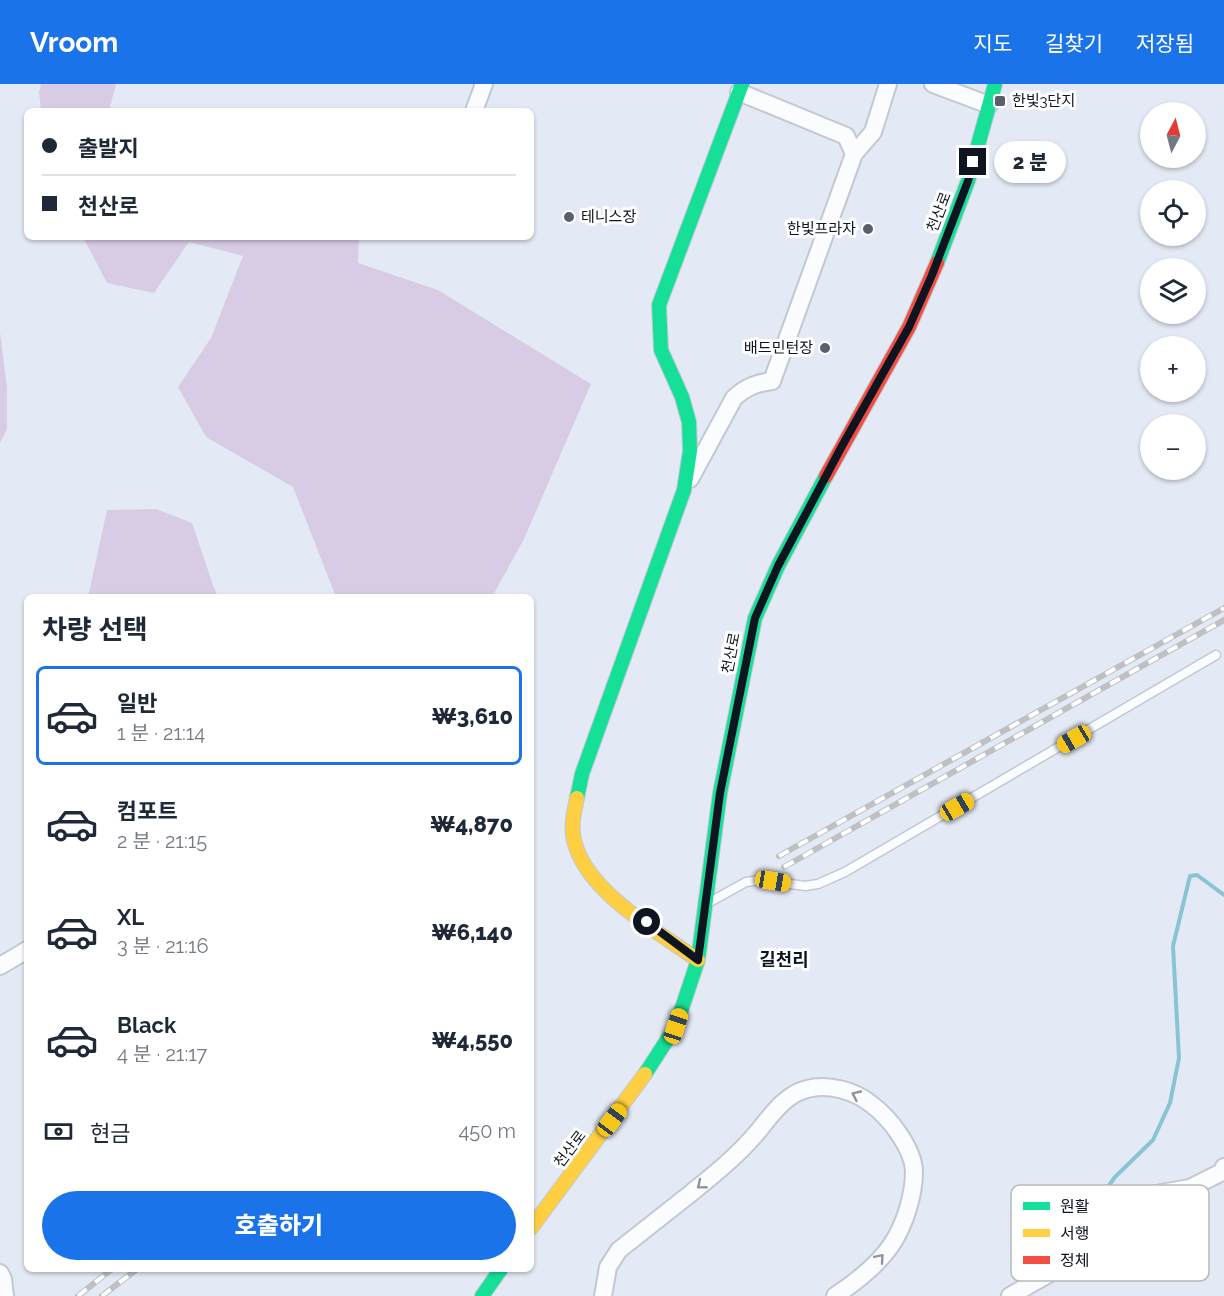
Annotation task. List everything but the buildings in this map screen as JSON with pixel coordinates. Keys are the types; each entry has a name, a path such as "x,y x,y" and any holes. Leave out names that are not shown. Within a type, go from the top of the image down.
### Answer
{"street":[{"path":"475,108 484,84"},
{"path":"698,960 601,887 579,859 574,842 575,804 582,774 684,490 734,398 745,388 756,383 772,381 854,153 873,132 888,84"},
{"path":"933,84 989,105"},
{"name":"천산로","path":"534,1224 639,1084 676,1026 698,960 720,793 755,618 778,566 909,327 932,275 968,181 995,84"},
{"path":"684,490 690,449 687,410 662,354 659,305 740,88 846,136 854,153"},
{"path":"0,966 24,952"},
{"path":"603,1296 608,1267 619,1251 746,1146 786,1099 807,1089 826,1087 846,1090 867,1100 884,1113 904,1140 914,1169 911,1198 903,1223 892,1245 873,1267 836,1296"},
{"path":"1196,1185 1222,1173 1224,1167"},
{"path":"482,1296 499,1272"},
{"path":"0,1273 5,1296"},
{"path":"1010,1296 1036,1281"}],"lane":[{"path":"705,904 746,882 762,880 805,886 818,884 845,872 1216,655"}],"shaded area":[{"path":"41,84 116,84 110,108 41,108 39,92"},
{"path":"85,240 359,240 358,263 438,290 591,384 524,539 494,594 335,594 293,487 206,437 178,387 211,338 243,256 189,242 154,293 107,283"},
{"path":"0,332 7,388 7,429 0,443"},
{"path":"156,509 192,523 217,594 89,594 107,510"}],"waterway":[{"path":"1109,1185 1153,1140 1170,1103 1179,1058 1173,946 1190,876 1197,875 1224,895"}],"railway":[{"path":"779,856 1224,608"},
{"path":"784,867 1224,620"},
{"path":"78,1296 108,1272"},
{"path":"102,1296 133,1272"}],"traffic: fast":[{"path":"577,798 582,774 684,490 690,451 689,422 682,397 661,350 659,305 742,84"},
{"path":"937,263 968,181 995,84"},
{"path":"645,1074 676,1026 698,960 720,793 755,618 778,566 826,476"},
{"path":"482,1296 499,1272"}],"traffic: slow":[{"path":"577,798 573,821 575,844 594,879 627,910 698,960"},
{"path":"534,1224 645,1074"}],"traffic: jam":[{"path":"826,476 909,327 937,263"}],"place":[{"name":"한빛3단지","path":"1000,101"},
{"name":"테니스장","path":"569,217"},
{"name":"한빛프라자","path":"868,229"},
{"name":"배드민턴장","path":"825,348"}],"district":[{"name":"길천리","path":"784,959"}],"route":[{"path":"647,922 698,960 720,793 755,618 778,566 909,327 932,275 973,162"}]}
